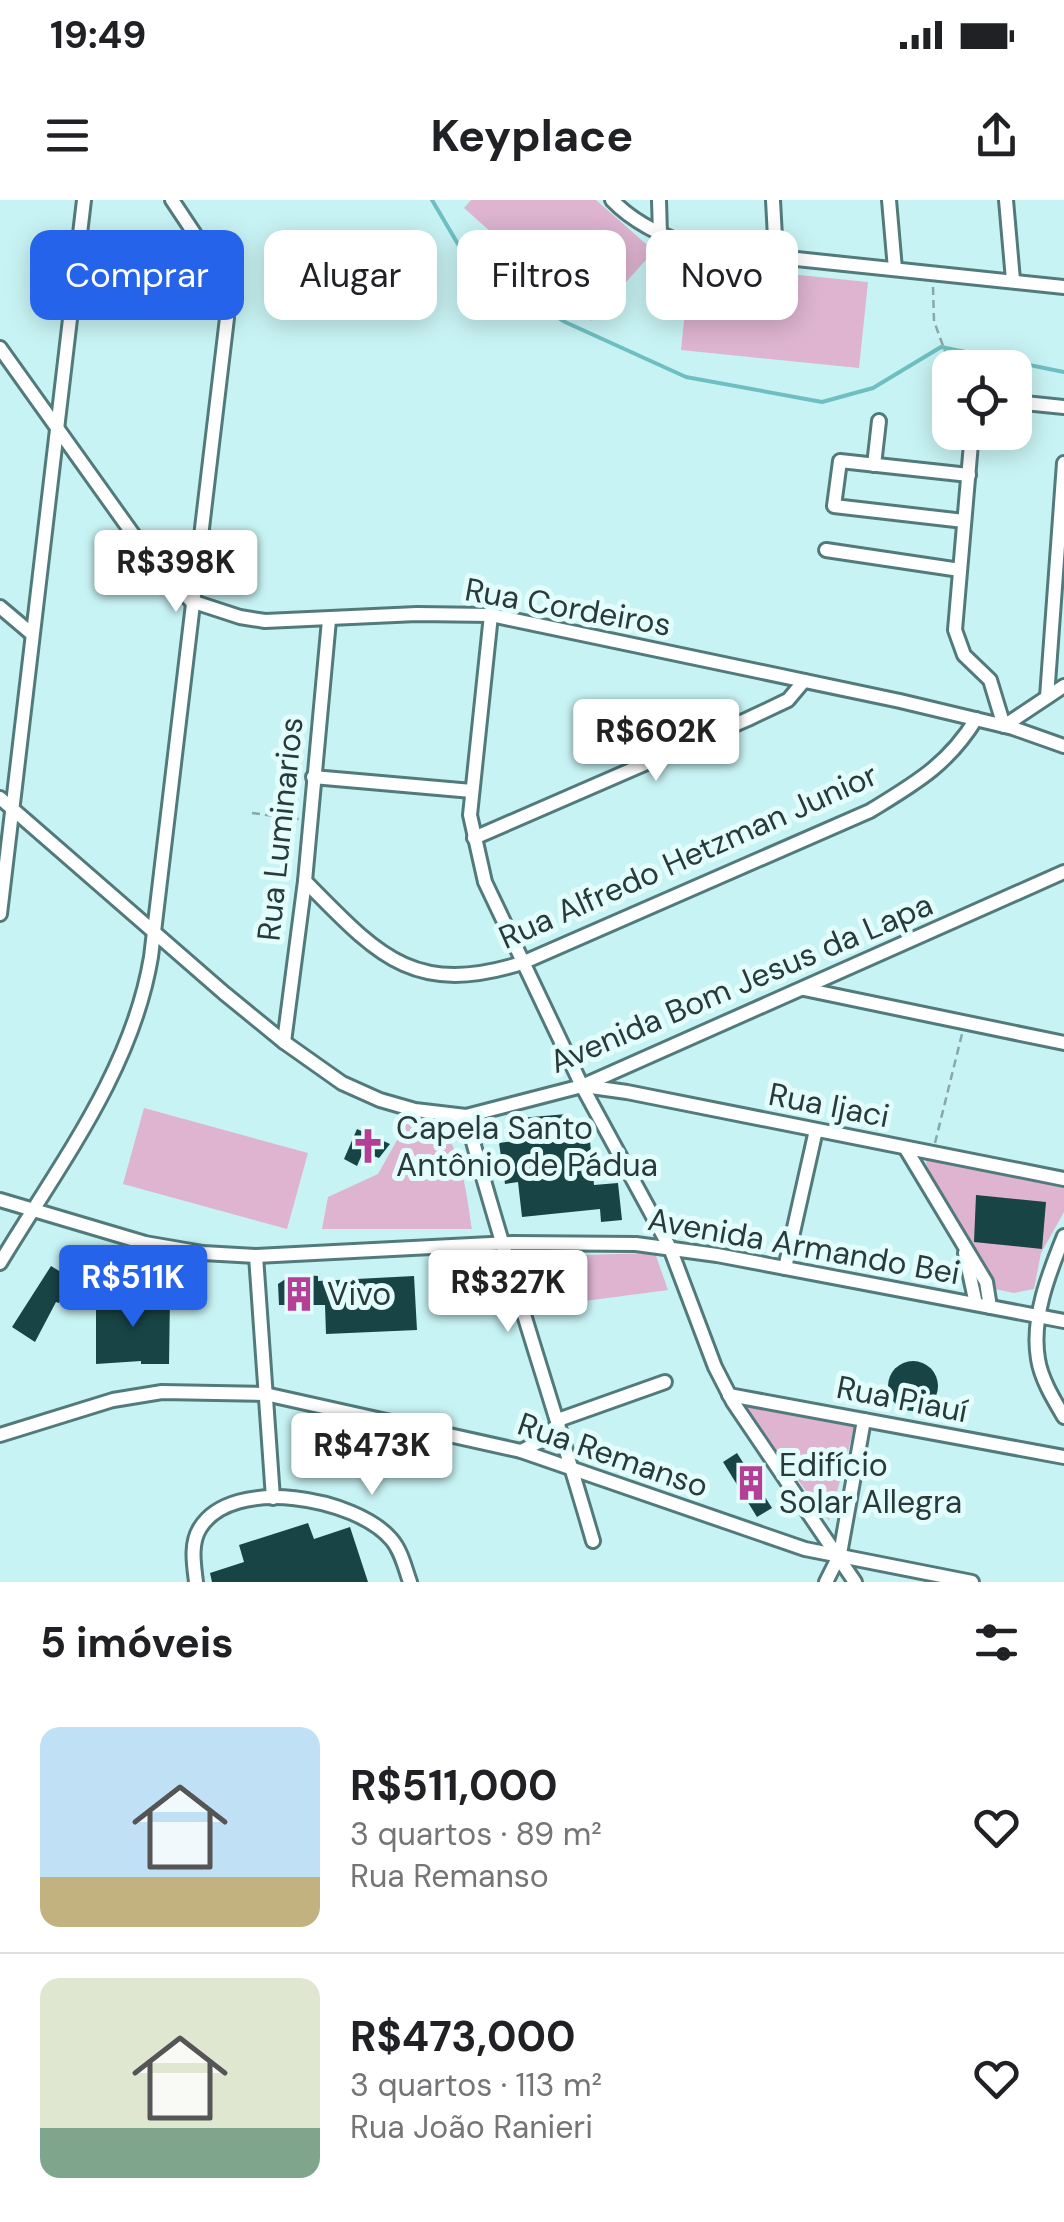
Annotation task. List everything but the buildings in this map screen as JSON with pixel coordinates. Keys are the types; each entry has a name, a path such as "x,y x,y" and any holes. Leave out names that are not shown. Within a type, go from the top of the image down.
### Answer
{"street":[{"path":"0,914 84,200"},
{"path":"0,1262 115,1070 138,1015 154,932 226,318 204,248 172,200"},
{"path":"612,200 653,230"},
{"path":"659,200 660,230"},
{"path":"773,200 775,230"},
{"path":"889,200 895,269"},
{"path":"1006,200 1013,280"},
{"path":"798,258 1064,287"},
{"name":"Rua Cordeiros","path":"0,348 140,544 192,602 240,618 265,621 491,615 976,719 1064,746"},
{"path":"1032,404 1064,408"},
{"path":"874,465 879,421"},
{"path":"970,450 955,630 964,655 990,680 1004,726 1064,686"},
{"path":"964,521 834,506 840,461 968,475"},
{"path":"1048,697 1064,463"},
{"path":"826,550 960,570"},
{"path":"0,607 32,634"},
{"path":"491,615 472,791 474,838 485,882 582,1086 670,1248 698,1327 730,1395 856,1582"},
{"name":"Rua Luminarios","path":"284,1042 329,620"},
{"path":"474,838 761,713 788,700 804,681"},
{"name":"Rua Alfredo Hetzman Junior","path":"304,882 363,938 415,970 454,977 488,974 522,963 870,811 924,779 960,745 976,719"},
{"path":"314,777 472,791"},
{"name":"Avenida Bom Jesus da Lapa","path":"0,798 284,1042 342,1083 415,1110 466,1116 582,1086 1064,872"},
{"path":"804,989 1064,1043"},
{"path":"1048,1040 1064,1032"},
{"name":"Rua Ijaci","path":"582,1086 1064,1179"},
{"path":"466,1116 500,1244 593,1541"},
{"path":"785,1268 816,1130"},
{"path":"906,1149 965,1250 983,1306"},
{"name":"Avenida Armando Bei","path":"0,1200 144,1244 203,1254 256,1256 590,1242 670,1248 1064,1321"},
{"path":"1064,1236 1038,1316 1038,1361 1064,1417"},
{"path":"256,1256 272,1498"},
{"path":"521,1451 547,1438 558,1421 664,1382"},
{"name":"Rua Remanso","path":"0,1435 113,1400 162,1392 265,1394 521,1451 806,1550 972,1582"},
{"name":"Rua Piauí","path":"730,1395 1064,1457"},
{"path":"826,1582 840,1554 864,1420"},
{"path":"196,1582 195,1540 200,1527 222,1508 272,1498 326,1504 374,1524 393,1541 410,1582"}],"path":[{"path":"934,274 934,321 944,350"},
{"path":"252,813 310,820"},
{"path":"933,1152 965,1023"}],"shaded area":[{"path":"471,200 596,200 646,244 646,260 626,282 626,230 489,230 464,208"},
{"path":"798,275 868,282 859,368 681,350 684,320 798,320"},
{"path":"144,1108 308,1153 287,1229 123,1184"},
{"path":"406,1124 439,1131 447,1137 463,1175 472,1229 322,1229 328,1197 378,1174"},
{"path":"925,1158 1064,1186 1064,1212 1041,1253 1034,1289 1014,1293 995,1289 929,1174"},
{"path":"655,1253 668,1290 532,1308 517,1263 583,1255"},
{"path":"741,1405 855,1426 829,1521"}],"waterway":[{"path":"432,200 468,261 485,280 512,288 565,322 686,377 822,402 873,388 941,347 1064,372"}],"place":[{"name":"Capela Santo Antônio de Pádua","path":"368,1146"},
{"name":"Vivo","path":"299,1294"},
{"name":"Edifício Solar Allegra","path":"751,1483"}]}
